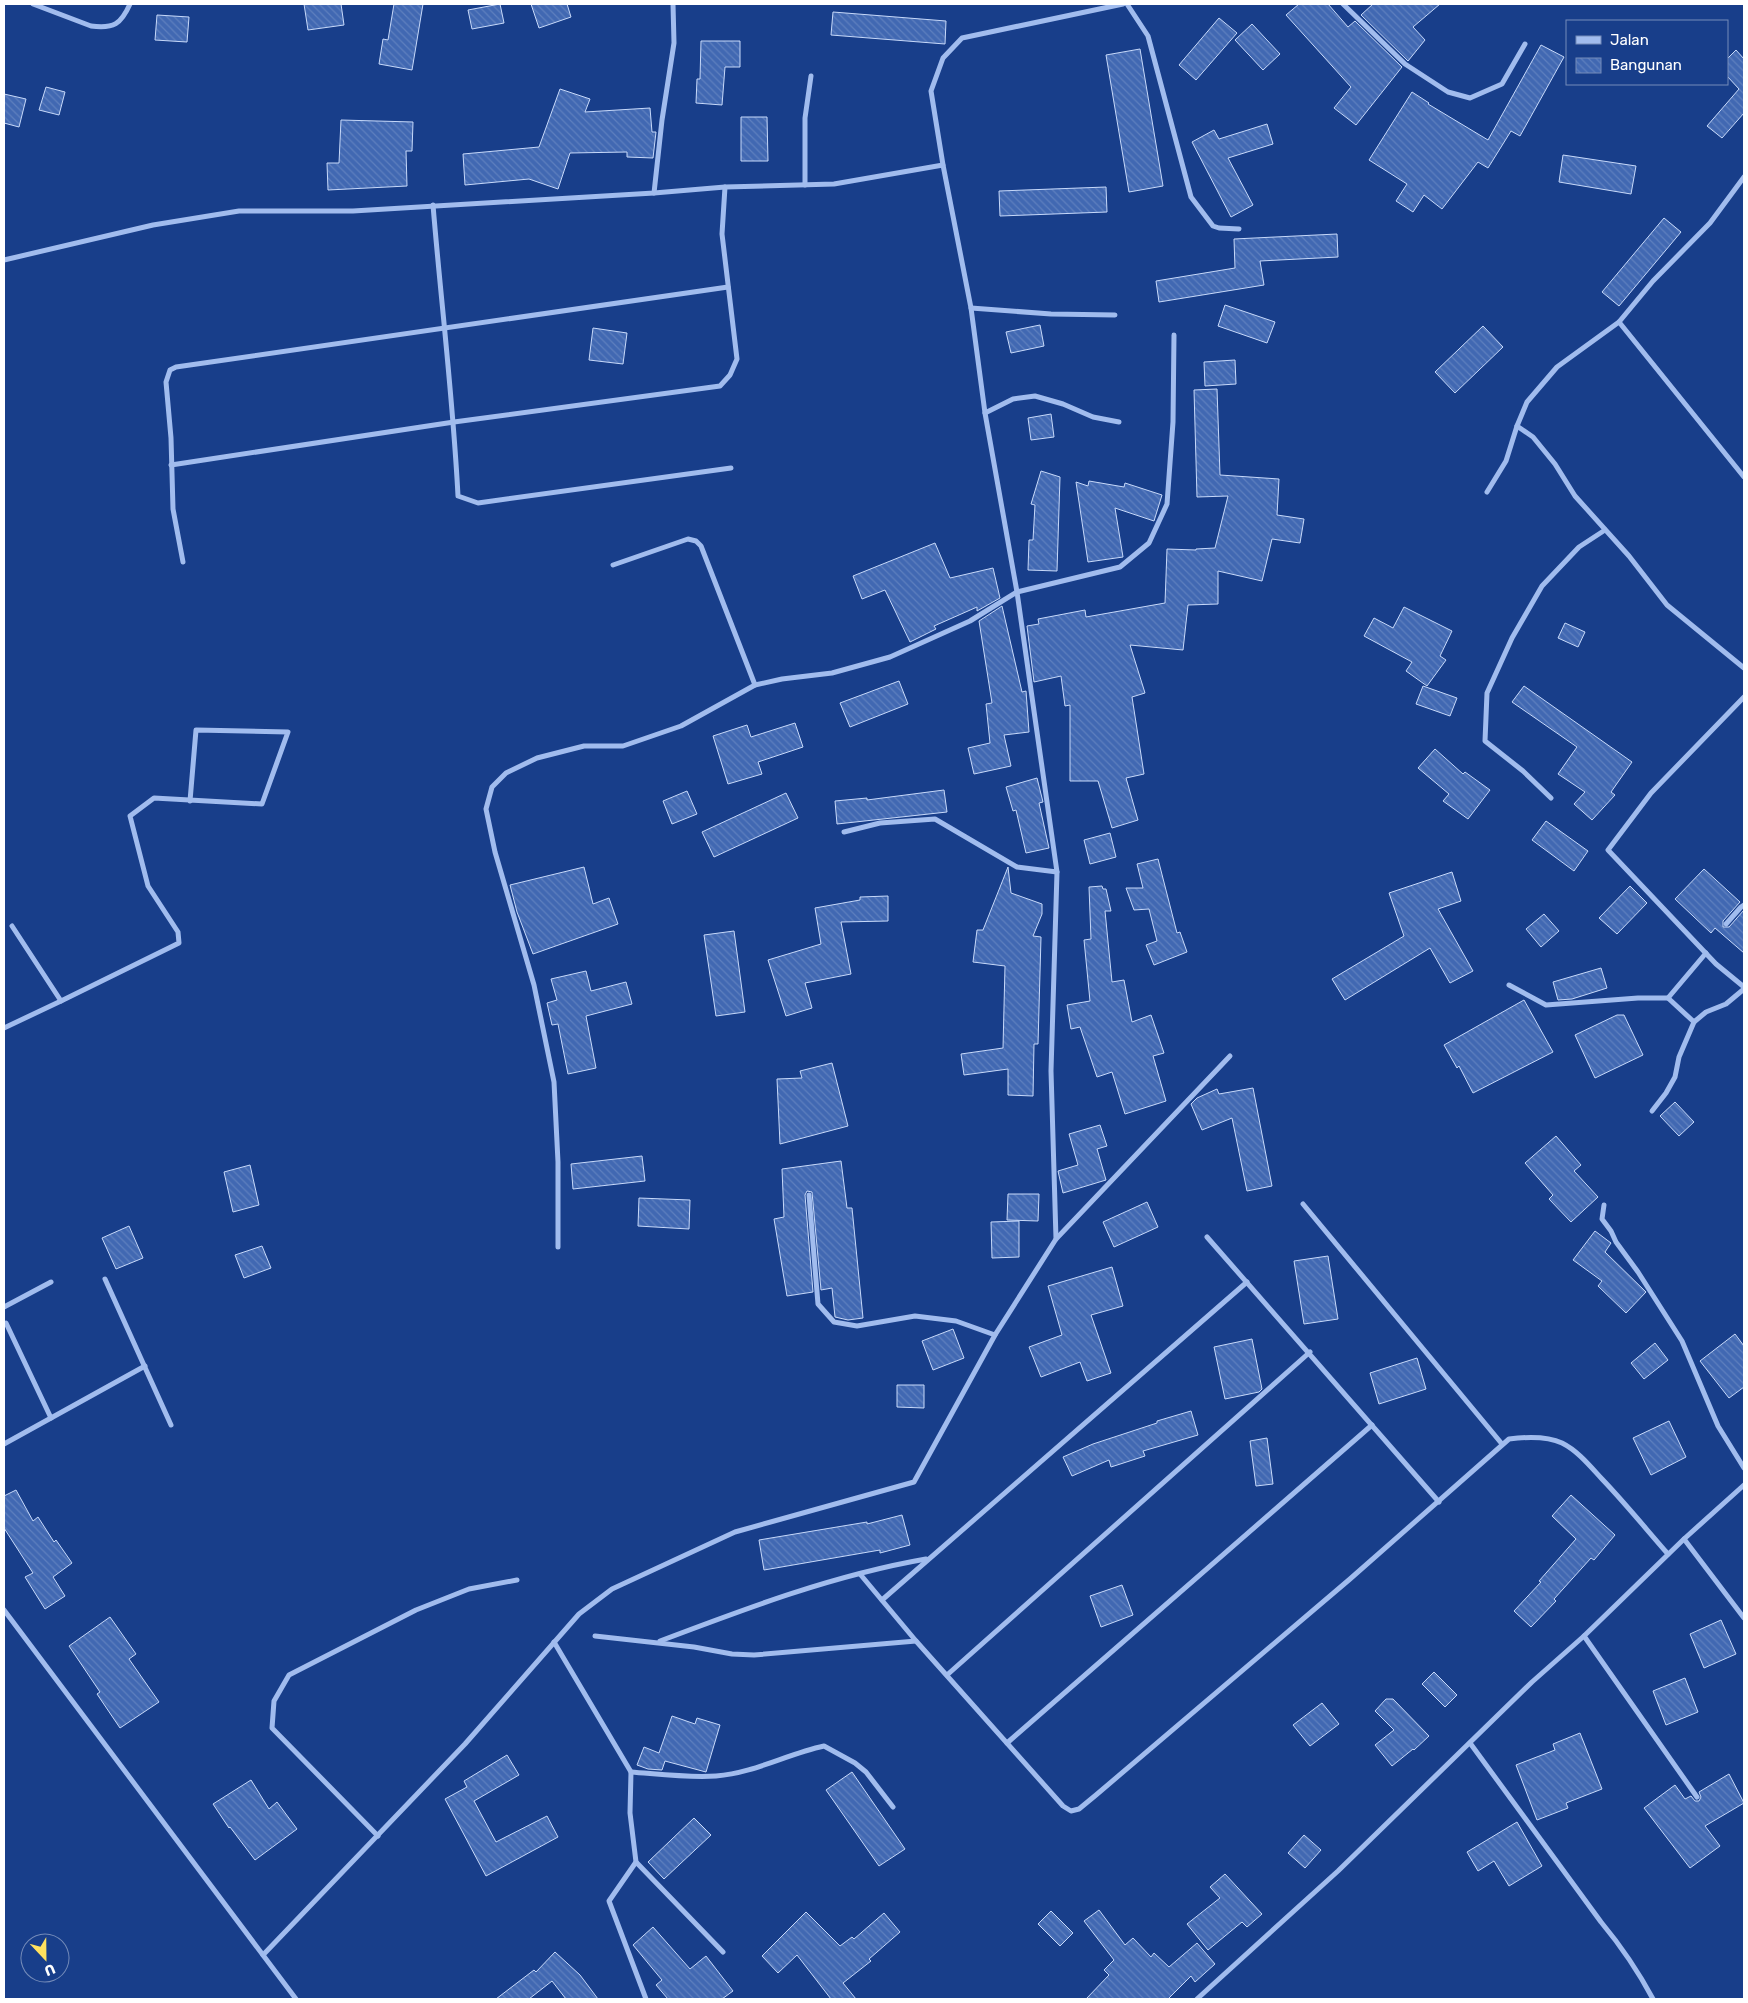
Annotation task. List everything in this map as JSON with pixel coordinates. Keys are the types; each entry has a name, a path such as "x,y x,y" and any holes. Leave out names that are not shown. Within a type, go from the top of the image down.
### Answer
{"street":[{"path":"33,4 91,26 109,27 124,18 130,4"},
{"path":"654,193 662,120 674,43 673,4"},
{"path":"1056,1239 1051,1071 1057,872 1016,592 985,413 971,308 931,92 943,58 962,38 1125,4 1148,36 1191,197 1213,226 1239,229"},
{"path":"1343,4 1405,64 1448,92 1470,98 1502,84 1525,44"},
{"path":"805,185 805,118 811,76"},
{"path":"4,260 153,224 239,211 353,211 725,187 834,184 943,165"},
{"path":"1487,492 1506,461 1527,402 1557,367 1619,322 1653,281 1710,223 1744,177"},
{"path":"171,465 454,422 720,386 730,375 737,359 722,234 725,187"},
{"path":"433,205 454,422 458,496 478,503 731,468"},
{"path":"182,562 173,509 166,382 170,370 176,367 728,287"},
{"path":"971,308 1051,314 1115,315"},
{"path":"1619,322 1744,477"},
{"path":"558,1247 558,1162 554,1082 534,985 495,852 486,809 492,787 506,773 537,758 584,746 623,746 681,726 755,685 782,678 832,673 890,657 970,621 1016,592 1120,567 1149,543 1167,504 1173,422 1174,335"},
{"path":"985,413 1013,399 1035,396 1063,404 1093,417 1119,422"},
{"path":"1517,426 1533,437 1555,464 1575,496 1629,556 1667,605 1744,668"},
{"path":"1551,798 1523,771 1485,741 1487,693 1512,638 1542,586 1579,548 1606,530"},
{"path":"613,565 688,539 696,541 701,546 755,685"},
{"path":"1652,1111 1666,1093 1675,1077 1679,1057 1694,1022 1706,1012 1726,1004 1744,988 1706,953 1608,850 1651,793 1744,697"},
{"path":"4,1028 179,943 178,932 148,886 130,816 154,798 190,800 262,804 288,732 196,730 190,800"},
{"path":"844,832 880,823 935,819 1017,867 1057,872"},
{"path":"1726,924 1744,905"},
{"path":"12,926 61,1001"},
{"path":"1668,998 1706,953"},
{"path":"1509,985 1546,1005 1638,998 1668,998 1694,1022"},
{"path":"263,1955 465,1744 579,1614 612,1589 735,1532 914,1482 995,1335 1056,1239 1230,1056"},
{"path":"809,1195 818,1304 834,1322 857,1326 915,1316 956,1321 995,1335"},
{"path":"1303,1204 1502,1444"},
{"path":"1604,1205 1602,1219 1682,1341 1718,1426 1744,1468"},
{"path":"1207,1237 1310,1352 1439,1502"},
{"path":"105,1279 171,1425"},
{"path":"4,1308 51,1282"},
{"path":"882,1600 1247,1282"},
{"path":"6,1323 51,1418"},
{"path":"947,1675 1310,1352"},
{"path":"4,1444 145,1366"},
{"path":"1007,1743 1372,1424"},
{"path":"860,1574 916,1641 1063,1806 1070,1811 1079,1809 1439,1502 1509,1439 1537,1439 1560,1442 1572,1449 1613,1490 1668,1554"},
{"path":"1197,1999 1338,1871 1532,1682 1584,1636 1668,1554 1744,1485"},
{"path":"1684,1539 1744,1618"},
{"path":"657,1642 782,1596 843,1577 927,1559"},
{"path":"378,1836 272,1728 274,1701 289,1676 416,1610 469,1589 517,1580"},
{"path":"4,1610 296,1999"},
{"path":"595,1636 657,1642 732,1654 754,1655 916,1641"},
{"path":"1584,1636 1697,1797"},
{"path":"554,1642 631,1772 630,1813 636,1862 723,1952"},
{"path":"1470,1743 1600,1922 1620,1945 1639,1972 1653,1999"},
{"path":"631,1772 716,1776 771,1764 801,1750 824,1746 855,1763 866,1772 893,1807"},
{"path":"636,1862 609,1900 646,1999"}],"building":[{"path":"304,4 341,4 344,25 308,30"},
{"path":"394,4 423,4 412,70 379,64 383,39 388,40"},
{"path":"500,4 504,23 472,29 468,10"},
{"path":"531,4 567,4 571,17 539,28"},
{"path":"1299,4 1328,4 1348,27 1355,21 1402,67 1356,125 1334,108 1351,87 1286,15"},
{"path":"1373,4 1440,4 1413,27 1425,40 1408,61 1361,15"},
{"path":"833,12 946,21 945,44 831,35"},
{"path":"157,15 189,17 187,42 155,40"},
{"path":"1219,18 1237,33 1196,80 1179,65"},
{"path":"1252,24 1280,54 1263,70 1235,40"},
{"path":"701,41 740,41 740,67 725,67 722,105 696,103 697,79 700,79"},
{"path":"1541,45 1564,57 1520,136 1511,131 1488,168 1478,162 1442,209 1424,195 1413,212 1396,201 1407,184 1369,160 1412,92 1428,104 1488,140"},
{"path":"1140,49 1163,186 1129,192 1106,55"},
{"path":"1736,50 1744,59 1744,113 1722,138 1707,126 1739,89 1728,77 1728,58"},
{"path":"46,87 65,92 59,115 39,110"},
{"path":"560,89 590,99 585,112 650,108 652,132 656,132 653,158 627,157 627,152 570,153 558,189 529,179 465,185 463,154 539,147"},
{"path":"4,94 26,99 19,127 4,123"},
{"path":"741,117 767,117 768,161 741,161"},
{"path":"341,120 413,122 412,151 406,151 407,186 328,190 327,163 339,163"},
{"path":"1267,124 1273,144 1228,158 1253,205 1231,217 1192,142 1214,130 1219,139"},
{"path":"1563,155 1636,166 1631,194 1559,182"},
{"path":"1106,187 1107,212 1000,216 999,191"},
{"path":"1664,218 1681,232 1619,306 1602,292"},
{"path":"1337,234 1338,257 1260,261 1264,285 1159,302 1156,281 1235,268 1234,239"},
{"path":"1225,305 1275,322 1267,343 1218,326"},
{"path":"1040,325 1044,346 1011,353 1006,332"},
{"path":"1483,326 1503,347 1455,393 1435,372"},
{"path":"593,328 627,333 623,364 589,360"},
{"path":"1235,360 1236,384 1205,386 1204,362"},
{"path":"1217,389 1220,475 1279,479 1277,515 1304,519 1300,543 1272,539 1262,581 1218,571 1218,604 1188,605 1183,650 1130,645 1145,693 1132,697 1144,774 1126,778 1138,820 1112,828 1098,781 1070,781 1070,705 1065,706 1061,676 1034,682 1027,626 1039,624 1038,619 1085,610 1086,617 1165,603 1167,549 1196,550 1215,548 1228,496 1197,497 1194,390"},
{"path":"1051,414 1054,437 1031,440 1028,418"},
{"path":"1041,471 1060,477 1057,571 1028,570 1029,540 1033,540 1035,505 1031,504"},
{"path":"1089,481 1124,487 1125,483 1162,495 1154,521 1115,508 1123,557 1088,562 1076,482 1088,486"},
{"path":"935,543 950,578 993,568 1000,598 977,611 977,607 934,626 936,629 910,642 885,590 862,599 853,576"},
{"path":"1002,606 1022,692 1026,691 1029,732 1004,735 1011,766 974,774 968,748 990,743 986,704 992,703 979,621"},
{"path":"1404,607 1452,631 1440,656 1446,660 1427,686 1406,671 1412,662 1364,636 1374,618 1393,628"},
{"path":"1565,623 1585,632 1578,647 1558,638"},
{"path":"899,681 908,704 850,727 840,703"},
{"path":"1423,686 1457,698 1450,716 1416,704"},
{"path":"1524,686 1632,762 1611,792 1615,795 1592,820 1574,804 1585,792 1558,774 1577,747 1512,702"},
{"path":"795,723 803,747 758,762 762,774 728,784 713,736 747,725 751,737"},
{"path":"1435,749 1463,774 1465,772 1490,790 1468,819 1443,801 1449,794 1418,768"},
{"path":"1037,778 1043,802 1039,803 1049,848 1026,853 1016,810 1013,811 1006,787"},
{"path":"944,790 947,812 837,824 835,801 867,798 867,800"},
{"path":"687,791 697,814 672,824 663,801"},
{"path":"786,793 798,818 714,857 702,832"},
{"path":"1546,821 1588,851 1574,871 1532,840"},
{"path":"1110,833 1116,857 1090,864 1084,840"},
{"path":"1158,859 1177,933 1180,932 1187,952 1154,965 1146,945 1157,941 1149,909 1134,910 1126,888 1143,888 1137,864"},
{"path":"584,867 593,904 609,898 618,924 533,954 517,912 510,885"},
{"path":"1008,867 1011,893 1042,904 1042,914 1033,936 1041,937 1038,1044 1034,1044 1033,1096 1008,1095 1008,1069 964,1075 961,1054 1003,1048 1005,966 973,962 977,930 983,930"},
{"path":"1704,869 1740,902 1723,921 1723,927 1729,927 1744,910 1744,953 1715,928 1711,933 1675,899"},
{"path":"1452,872 1461,901 1438,909 1473,971 1450,983 1430,948 1345,1000 1332,979 1404,936 1389,893"},
{"path":"1102,886 1103,889 1106,889 1111,911 1105,911 1112,982 1124,980 1132,1022 1151,1015 1164,1053 1153,1056 1166,1101 1125,1114 1112,1072 1097,1077 1080,1027 1071,1029 1067,1005 1090,1001 1084,940 1091,939 1089,887"},
{"path":"1630,886 1647,903 1617,934 1599,918"},
{"path":"888,896 888,921 841,922 851,974 805,983 812,1008 786,1016 768,960 821,944 815,908 860,900 860,897"},
{"path":"1544,914 1559,931 1541,947 1526,929"},
{"path":"734,931 745,1012 716,1016 704,935"},
{"path":"1601,968 1607,988 1572,999 1558,1000 1553,982"},
{"path":"586,971 591,991 626,982 632,1004 586,1016 596,1068 568,1074 558,1024 552,1025 547,1003 557,1000 551,979"},
{"path":"1524,1000 1553,1052 1473,1093 1459,1066 1457,1068 1444,1045"},
{"path":"1617,1015 1624,1015 1643,1055 1595,1078 1575,1035"},
{"path":"832,1063 848,1126 780,1144 777,1079 802,1078 800,1071"},
{"path":"1253,1088 1272,1186 1247,1191 1232,1118 1202,1130 1191,1104 1197,1098 1217,1089 1219,1094"},
{"path":"1675,1102 1694,1122 1679,1136 1660,1116"},
{"path":"1100,1125 1107,1146 1097,1149 1106,1180 1063,1193 1058,1171 1078,1165 1069,1134"},
{"path":"1556,1136 1581,1165 1574,1171 1598,1197 1571,1222 1549,1199 1553,1195 1525,1163"},
{"path":"642,1156 645,1181 573,1189 571,1164"},
{"path":"841,1161 847,1208 852,1208 863,1318 848,1320 835,1317 832,1288 821,1290 812,1192 807,1191 805,1195 813,1292 787,1296 774,1219 784,1217 782,1169"},
{"path":"250,1165 259,1205 233,1212 224,1172"},
{"path":"1008,1194 1039,1194 1038,1221 1007,1220"},
{"path":"639,1198 690,1200 689,1229 638,1226"},
{"path":"1147,1202 1158,1227 1114,1247 1103,1222"},
{"path":"1019,1221 1019,1257 992,1258 991,1222"},
{"path":"129,1226 143,1258 116,1269 102,1238"},
{"path":"1595,1231 1611,1243 1605,1252 1646,1292 1626,1313 1598,1286 1602,1281 1573,1260"},
{"path":"262,1246 271,1268 244,1278 235,1255"},
{"path":"1328,1256 1338,1319 1304,1324 1294,1261"},
{"path":"1112,1267 1123,1306 1091,1315 1111,1373 1087,1381 1080,1362 1041,1377 1029,1347 1062,1335 1048,1286"},
{"path":"953,1329 964,1358 933,1370 922,1341"},
{"path":"1735,1334 1744,1346 1744,1387 1729,1398 1700,1361"},
{"path":"1252,1339 1262,1389 1259,1392 1225,1399 1214,1347"},
{"path":"1655,1343 1668,1360 1644,1379 1631,1363"},
{"path":"1417,1358 1426,1389 1379,1404 1370,1373"},
{"path":"897,1385 924,1385 924,1408 897,1407"},
{"path":"1191,1411 1198,1435 1143,1451 1145,1456 1111,1467 1109,1460 1072,1476 1063,1457 1093,1444 1157,1423 1157,1421"},
{"path":"1669,1421 1686,1457 1651,1475 1633,1438"},
{"path":"1267,1438 1273,1484 1256,1486 1250,1441"},
{"path":"16,1490 33,1521 38,1517 54,1542 56,1540 72,1563 53,1577 65,1596 45,1609 25,1577 33,1573 4,1528 4,1496"},
{"path":"1571,1495 1615,1535 1594,1560 1591,1558 1554,1599 1556,1601 1531,1627 1514,1611 1541,1582 1539,1581 1576,1539 1552,1516"},
{"path":"902,1515 910,1545 880,1553 880,1550 764,1570 759,1540 867,1522 867,1524"},
{"path":"1122,1585 1133,1615 1101,1627 1090,1596"},
{"path":"110,1617 136,1654 129,1659 159,1702 120,1728 97,1694 100,1692 69,1646"},
{"path":"1721,1620 1736,1654 1704,1668 1690,1634"},
{"path":"1434,1672 1457,1695 1445,1707 1422,1684"},
{"path":"1685,1678 1698,1712 1666,1725 1653,1691"},
{"path":"1386,1699 1393,1699 1429,1736 1392,1766 1375,1745 1394,1730 1375,1711"},
{"path":"1322,1703 1339,1724 1310,1746 1293,1725"},
{"path":"672,1716 695,1724 697,1718 720,1725 706,1772 665,1761 662,1770 648,1769 637,1765 644,1747 659,1753"},
{"path":"1580,1733 1602,1789 1566,1803 1568,1808 1537,1820 1516,1765 1555,1750 1553,1744"},
{"path":"507,1755 519,1775 474,1801 496,1842 547,1816 558,1837 486,1876 445,1799 467,1787 464,1781"},
{"path":"852,1772 905,1849 879,1866 826,1790"},
{"path":"1729,1774 1744,1803 1705,1826 1720,1846 1690,1868 1644,1808 1675,1785 1685,1799 1691,1796 1695,1801 1699,1801 1701,1797 1699,1792"},
{"path":"251,1780 269,1809 277,1802 297,1829 255,1860 229,1828 213,1804"},
{"path":"694,1818 711,1835 664,1879 648,1862"},
{"path":"1517,1822 1542,1866 1509,1886 1494,1861 1478,1871 1467,1852"},
{"path":"1304,1835 1321,1850 1305,1868 1288,1853"},
{"path":"1225,1874 1262,1914 1247,1927 1242,1922 1208,1950 1187,1924 1220,1898 1210,1887"},
{"path":"1099,1910 1125,1945 1133,1938 1151,1957 1154,1953 1169,1967 1197,1943 1215,1964 1195,1982 1191,1976 1168,1999 1086,1999 1109,1975 1104,1970 1114,1960 1084,1921"},
{"path":"1051,1911 1073,1933 1060,1946 1038,1924"},
{"path":"806,1912 840,1946 852,1937 854,1939 884,1913 900,1932 869,1959 871,1961 843,1983 856,1999 831,1999 797,1955 778,1973 762,1956"},
{"path":"653,1927 690,1969 706,1956 733,1991 722,1999 668,1999 656,1985 662,1980 633,1945"},
{"path":"555,1952 580,1975 598,1999 566,1999 552,1981 529,1999 496,1999 534,1970 536,1972"}]}
